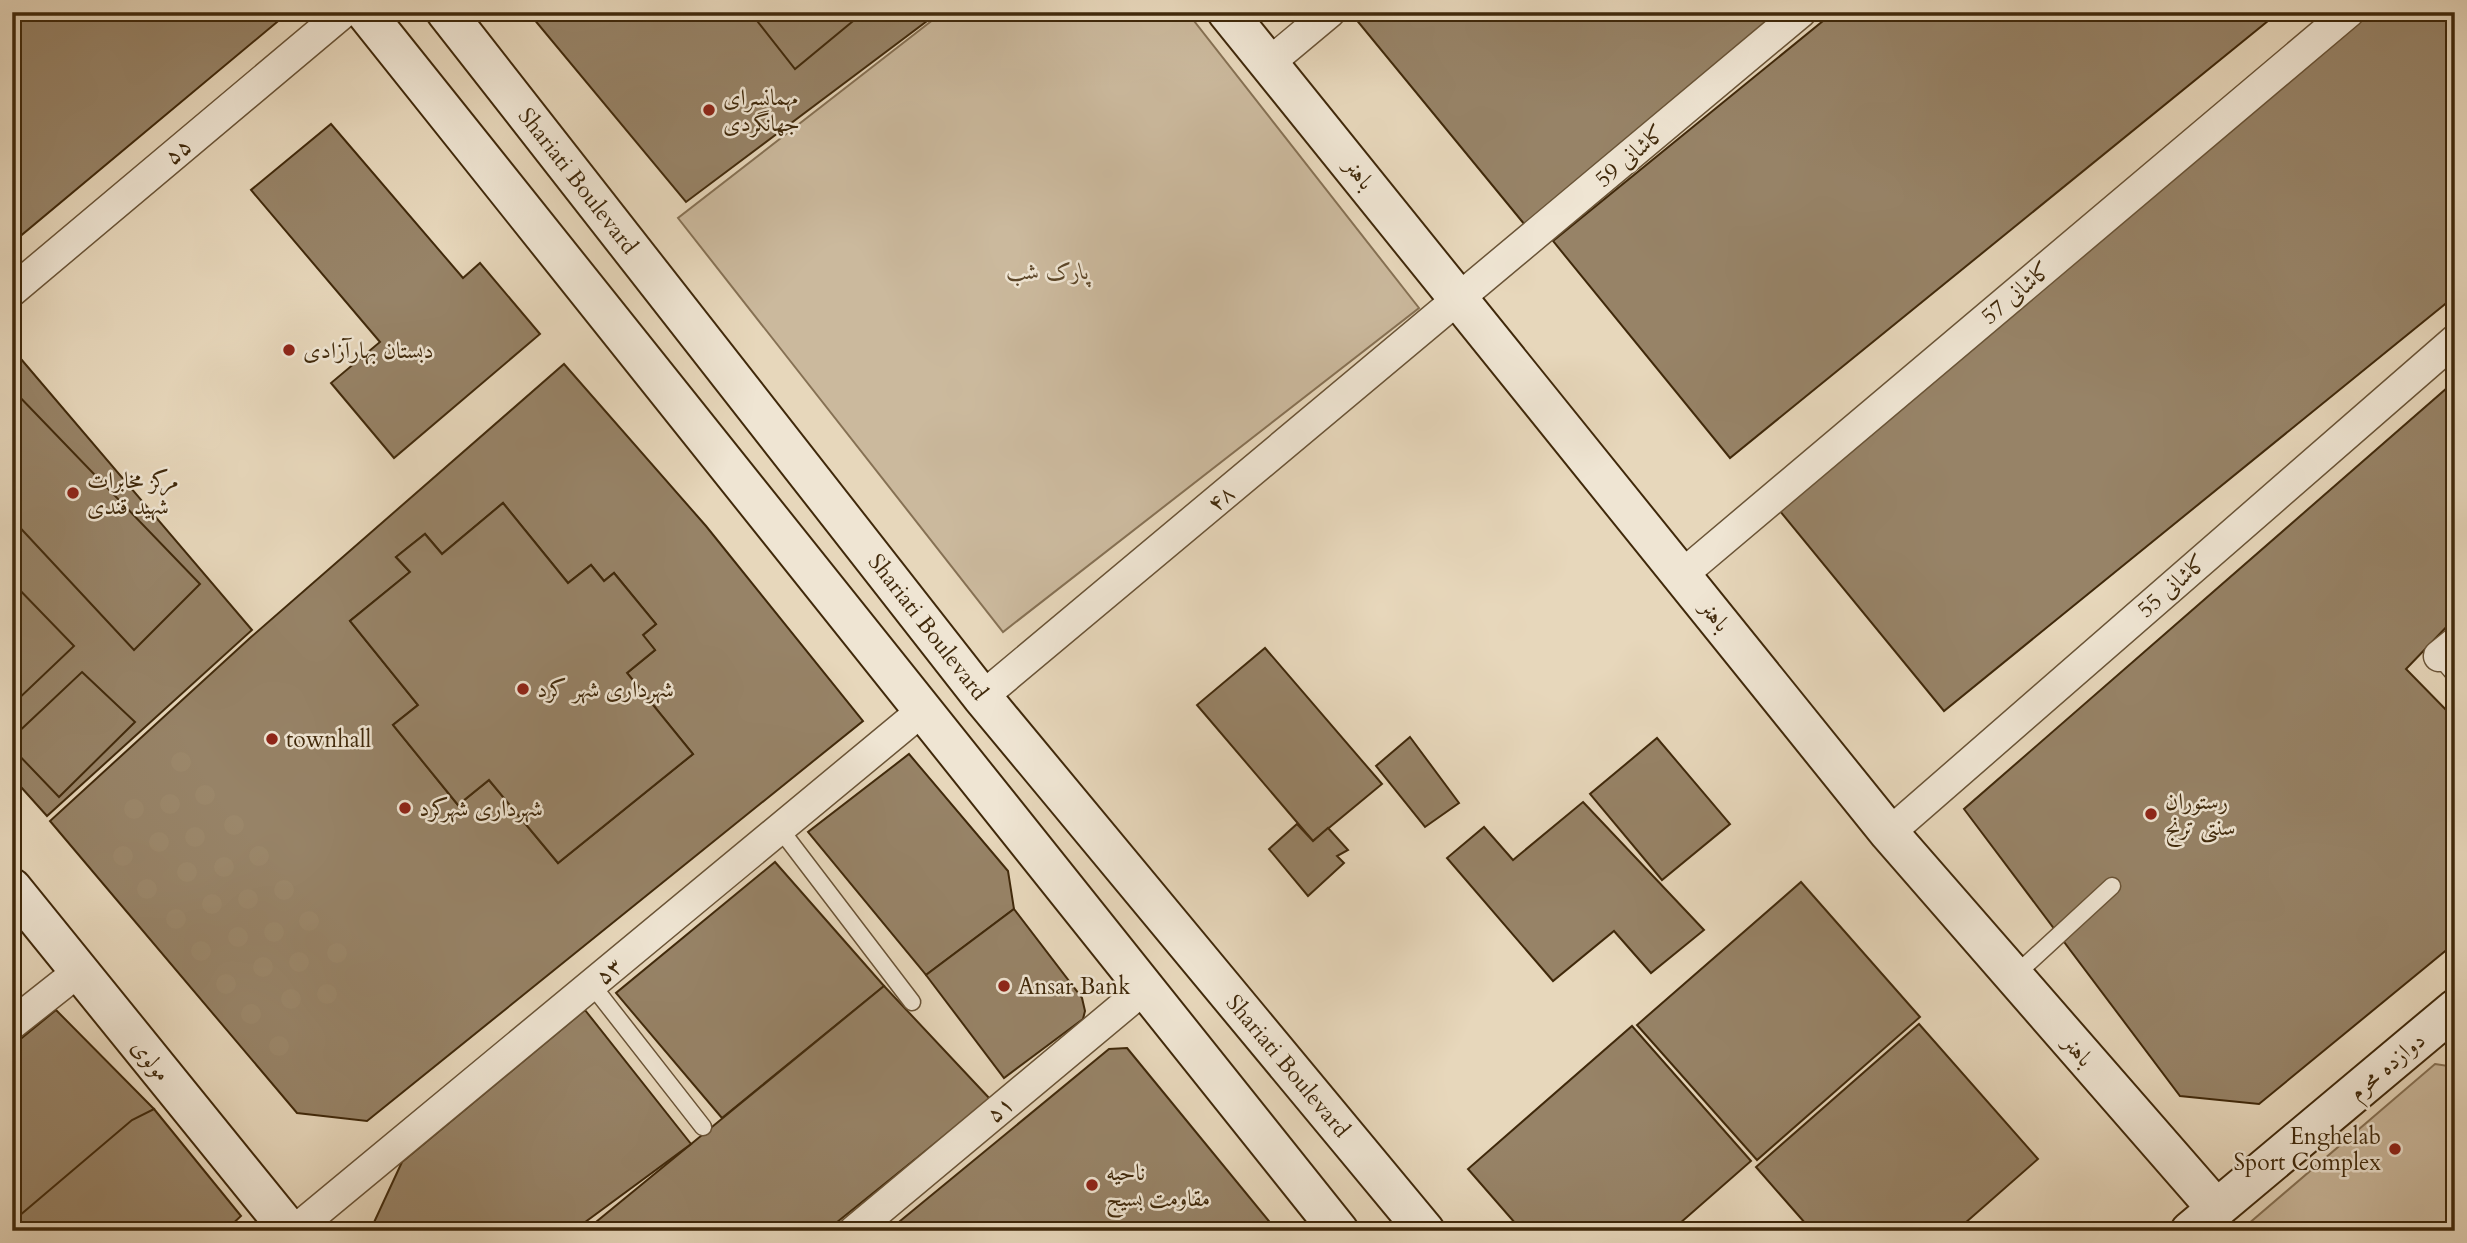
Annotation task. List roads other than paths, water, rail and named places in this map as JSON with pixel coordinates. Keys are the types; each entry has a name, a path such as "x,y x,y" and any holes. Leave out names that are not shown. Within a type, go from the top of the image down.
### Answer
{"main road":[{"path":"365,12 1339,1231"},
{"name":"Shariati Boulevard","path":"446,12 982,696 1425,1231"},
{"name":"باهنر","path":"1227,12 1683,574 1889,833 2013,977 2203,1220"},
{"path":"923,710 982,696"},
{"name":"مولوی","path":"12,888 292,1231"},
{"name":"دوازده محرم","path":"2203,1220 2447,1023"}],"street":[{"name":"۵۵","path":"12,291 344,12"},
{"path":"1269,63 1330,12"},
{"name":"کاشانی 59","path":"1460,299 1801,12"},
{"name":"کاشانی 57","path":"1683,574 2349,12"},
{"name":"۴۸","path":"982,696 1460,299"},
{"name":"کاشانی 55","path":"1889,833 2455,340"},
{"name":"۵۳","path":"292,1231 923,710"},
{"path":"12,1024 79,971"},
{"name":"۵۱","path":"854,1231 1145,988"}],"lane":[{"path":"779,829 912,1002"},
{"path":"2013,977 2112,886"},
{"path":"592,985 703,1127"}],"place":[{"name":"مهمانسرای جهانگردی","path":"709,110"},
{"name":"دبستان بهارآزادی","path":"289,350"},
{"name":"مرکز مخابرات شهید قندی","path":"73,493"},
{"name":"شهرداری شهر کرد","path":"523,689"},
{"name":"townhall","path":"272,739"},
{"name":"شهرداری شهرکرد","path":"405,808"},
{"name":"رستوران سنتی ترنج","path":"2151,814"},
{"name":"Ansar Bank","path":"1004,986"},
{"name":"Enghelab Sport Complex","path":"2395,1149"},
{"name":"ناحیه مقاومت بسیج","path":"1092,1185"}],"park label":[{"name":"پارک شب","path":"1048,271"}]}
